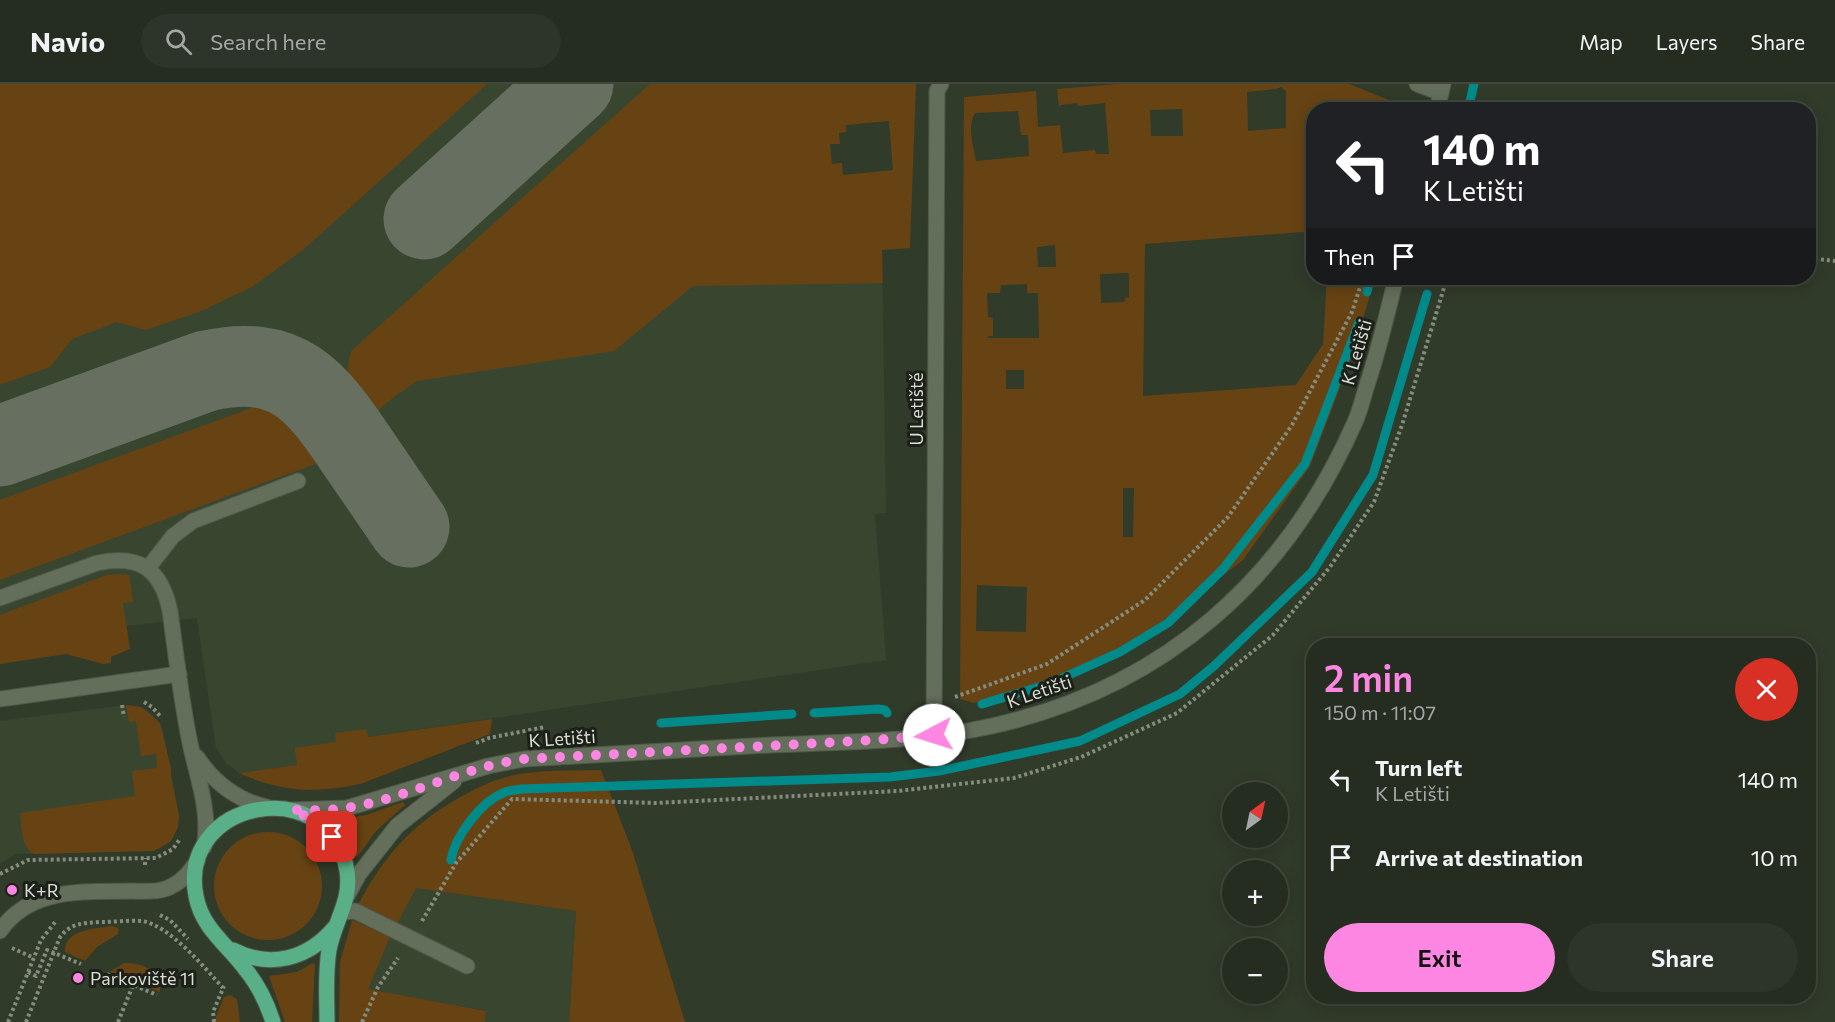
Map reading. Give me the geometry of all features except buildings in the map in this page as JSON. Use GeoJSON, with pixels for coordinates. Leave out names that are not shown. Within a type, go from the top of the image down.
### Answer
{"type":"FeatureCollection","features":[{"type":"Feature","properties":{"kind":"main road","name":"K Letišti"},"geometry":{"type":"LineString","coordinates":[[273,1022],[267,1002],[256,984],[224,944],[207,927],[198,906],[195,883],[201,853],[220,826],[248,811],[267,807],[292,810],[314,820],[332,837],[344,859],[348,883],[347,896],[334,928],[326,972],[327,1022]]}},
{"type":"Feature","properties":{"kind":"main road","name":"K Letišti"},"geometry":{"type":"LineString","coordinates":[[224,944],[245,956],[270,961],[282,960],[306,953],[317,946],[334,928]]}},
{"type":"Feature","properties":{"kind":"street","name":"U Letiště"},"geometry":{"type":"LineString","coordinates":[[934,735],[937,91],[941,84]]}},
{"type":"Feature","properties":{"kind":"street"},"geometry":{"type":"LineString","coordinates":[[1417,84],[1442,88]]}},
{"type":"Feature","properties":{"kind":"street","name":"K Letišti"},"geometry":{"type":"LineString","coordinates":[[292,810],[347,808],[488,765],[524,759],[876,740],[990,727],[1037,714],[1088,695],[1144,666],[1187,640],[1235,600],[1271,560],[1302,520],[1327,478],[1356,420],[1379,350],[1394,285]]}},
{"type":"Feature","properties":{"kind":"street"},"geometry":{"type":"LineString","coordinates":[[148,568],[173,536],[193,521],[298,481]]}},
{"type":"Feature","properties":{"kind":"street"},"geometry":{"type":"LineString","coordinates":[[0,598],[112,560],[124,559],[135,562],[148,568],[154,574],[166,593],[190,744],[207,816],[207,831],[201,853],[180,880],[162,890],[73,892],[46,897],[17,913],[0,931]]}},
{"type":"Feature","properties":{"kind":"street"},"geometry":{"type":"LineString","coordinates":[[0,699],[179,675]]}},
{"type":"Feature","properties":{"kind":"street"},"geometry":{"type":"LineString","coordinates":[[190,744],[202,766],[221,784],[245,801],[267,807]]}},
{"type":"Feature","properties":{"kind":"street","name":"K Letišti"},"geometry":{"type":"LineString","coordinates":[[347,896],[366,865],[397,826],[464,774]]}},
{"type":"Feature","properties":{"kind":"street"},"geometry":{"type":"LineString","coordinates":[[342,912],[355,911],[467,966]]}},
{"type":"Feature","properties":{"kind":"path"},"geometry":{"type":"LineString","coordinates":[[1816,259],[1835,261]]}},
{"type":"Feature","properties":{"kind":"path"},"geometry":{"type":"LineString","coordinates":[[935,703],[975,692],[1047,664],[1145,600],[1228,517],[1292,424],[1352,312],[1361,285]]}},
{"type":"Feature","properties":{"kind":"path"},"geometry":{"type":"LineString","coordinates":[[362,1022],[378,987],[412,938],[456,863],[512,799],[668,802],[897,791],[1014,778],[1081,757],[1178,713],[1273,634],[1330,567],[1374,502],[1402,425],[1445,285]]}},
{"type":"Feature","properties":{"kind":"path"},"geometry":{"type":"LineString","coordinates":[[121,700],[124,717]]}},
{"type":"Feature","properties":{"kind":"path"},"geometry":{"type":"LineString","coordinates":[[137,700],[152,707],[162,719]]}},
{"type":"Feature","properties":{"kind":"path"},"geometry":{"type":"LineString","coordinates":[[467,747],[489,738],[545,727]]}},
{"type":"Feature","properties":{"kind":"path"},"geometry":{"type":"LineString","coordinates":[[0,874],[28,860],[145,858],[164,855],[173,849],[181,836]]}},
{"type":"Feature","properties":{"kind":"path"},"geometry":{"type":"LineString","coordinates":[[145,858],[145,865]]}},
{"type":"Feature","properties":{"kind":"path"},"geometry":{"type":"LineString","coordinates":[[8,1022],[46,932],[61,918]]}},
{"type":"Feature","properties":{"kind":"path"},"geometry":{"type":"LineString","coordinates":[[26,1022],[60,937],[75,924],[143,921],[160,927],[168,932],[223,988]]}},
{"type":"Feature","properties":{"kind":"path"},"geometry":{"type":"LineString","coordinates":[[11,948],[34,958]]}},
{"type":"Feature","properties":{"kind":"path"},"geometry":{"type":"LineString","coordinates":[[28,972],[36,976],[47,950],[81,964]]}},
{"type":"Feature","properties":{"kind":"path"},"geometry":{"type":"LineString","coordinates":[[106,974],[157,995]]}},
{"type":"Feature","properties":{"kind":"path"},"geometry":{"type":"LineString","coordinates":[[209,1022],[227,979]]}},
{"type":"Feature","properties":{"kind":"path"},"geometry":{"type":"LineString","coordinates":[[118,1022],[133,984]]}},
{"type":"Feature","properties":{"kind":"path"},"geometry":{"type":"LineString","coordinates":[[213,1012],[214,1022]]}},
{"type":"Feature","properties":{"kind":"shaded area"},"geometry":{"type":"Polygon","coordinates":[[[0,84],[783,84],[882,250],[886,513],[875,514],[886,660],[367,737],[298,765],[239,773],[226,763],[216,748],[197,618],[126,626],[123,603],[0,627],[0,84]]]}},
{"type":"Feature","properties":{"kind":"shaded area"},"geometry":{"type":"Polygon","coordinates":[[[0,84],[487,84],[303,250],[252,287],[201,311],[146,330],[117,322],[72,339],[50,367],[0,385],[0,84]]]}},
{"type":"Feature","properties":{"kind":"shaded area"},"geometry":{"type":"Polygon","coordinates":[[[650,84],[916,84],[910,248],[882,250],[883,283],[693,286],[614,351],[417,381],[368,419],[358,405],[350,387],[348,370],[351,351],[650,84]],[[889,121],[846,125],[846,132],[839,133],[840,144],[830,144],[832,164],[842,163],[843,175],[893,170],[889,121]]]}},
{"type":"Feature","properties":{"kind":"shaded area"},"geometry":{"type":"Polygon","coordinates":[[[1117,84],[1349,84],[1394,102],[1306,102],[1306,232],[1145,244],[1143,396],[1296,385],[1323,344],[1327,285],[1373,285],[1352,356],[1310,466],[1243,560],[1139,639],[1052,682],[974,703],[960,699],[964,97],[1036,91],[1038,127],[1060,125],[1063,153],[1095,150],[1096,154],[1109,154],[1105,103],[1078,106],[1077,103],[1059,107],[1057,89],[1117,84]],[[1281,87],[1247,92],[1248,131],[1286,128],[1286,91],[1281,87]],[[1182,109],[1150,110],[1151,136],[1183,136],[1182,109]],[[1018,111],[975,113],[971,124],[971,136],[976,161],[1029,156],[1028,135],[1021,135],[1018,111]],[[1055,245],[1037,247],[1038,267],[1056,267],[1055,245]],[[1129,273],[1100,274],[1101,303],[1125,302],[1125,298],[1129,297],[1129,273]],[[1027,284],[1001,285],[1000,293],[987,293],[988,317],[993,318],[993,336],[988,336],[988,338],[1039,338],[1038,293],[1027,293],[1027,284]],[[1006,370],[1006,389],[1024,389],[1024,370],[1006,370]],[[1123,488],[1123,537],[1133,537],[1134,488],[1123,488]],[[977,585],[976,631],[1026,632],[1027,587],[977,585]]]}},
{"type":"Feature","properties":{"kind":"shaded area"},"geometry":{"type":"Polygon","coordinates":[[[262,404],[289,412],[303,421],[325,446],[329,459],[0,580],[0,500],[262,404]]]}},
{"type":"Feature","properties":{"kind":"shaded area"},"geometry":{"type":"Polygon","coordinates":[[[107,575],[129,575],[133,602],[123,603],[130,649],[111,657],[111,663],[103,664],[66,654],[0,664],[0,615],[107,575]]]}},
{"type":"Feature","properties":{"kind":"shaded area"},"geometry":{"type":"Polygon","coordinates":[[[126,705],[141,707],[148,711],[160,723],[163,731],[179,816],[178,827],[171,841],[159,849],[145,851],[16,854],[0,864],[0,721],[126,705]]]}},
{"type":"Feature","properties":{"kind":"shaded area"},"geometry":{"type":"Polygon","coordinates":[[[126,705],[141,707],[160,723],[179,816],[178,827],[171,841],[154,851],[34,854],[29,851],[24,841],[20,813],[135,796],[132,771],[157,768],[156,754],[141,756],[136,721],[129,722],[126,705]]]}},
{"type":"Feature","properties":{"kind":"shaded area"},"geometry":{"type":"Polygon","coordinates":[[[492,719],[490,734],[363,783],[346,787],[300,789],[270,784],[239,773],[297,765],[295,748],[336,742],[335,733],[366,729],[368,737],[492,719]]]}},
{"type":"Feature","properties":{"kind":"shaded area"},"geometry":{"type":"Polygon","coordinates":[[[601,770],[632,850],[685,1022],[569,1022],[576,911],[416,888],[397,924],[358,905],[378,871],[402,841],[430,816],[464,795],[479,787],[517,774],[601,770]]]}},
{"type":"Feature","properties":{"kind":"shaded area"},"geometry":{"type":"Polygon","coordinates":[[[403,802],[405,805],[376,831],[358,856],[355,856],[345,834],[335,823],[337,820],[366,815],[403,802]]]}},
{"type":"Feature","properties":{"kind":"shaded area"},"geometry":{"type":"Polygon","coordinates":[[[268,832],[289,836],[306,848],[318,865],[322,886],[318,907],[306,924],[289,936],[268,940],[247,936],[230,924],[218,907],[214,886],[218,865],[230,848],[247,836],[268,832]]]}},
{"type":"Feature","properties":{"kind":"shaded area"},"geometry":{"type":"Polygon","coordinates":[[[415,888],[576,911],[569,1022],[485,1022],[486,1011],[367,989],[415,888]]]}},
{"type":"Feature","properties":{"kind":"shaded area"},"geometry":{"type":"Polygon","coordinates":[[[352,920],[390,937],[368,989],[486,1011],[485,1022],[339,1022],[340,962],[352,920]]]}},
{"type":"Feature","properties":{"kind":"shaded area"},"geometry":{"type":"Polygon","coordinates":[[[113,926],[119,929],[118,934],[97,947],[85,961],[65,952],[66,944],[75,934],[113,926]]]}},
{"type":"Feature","properties":{"kind":"shaded area"},"geometry":{"type":"Polygon","coordinates":[[[124,963],[144,966],[154,973],[160,992],[110,972],[124,963]]]}},
{"type":"Feature","properties":{"kind":"shaded area"},"geometry":{"type":"Polygon","coordinates":[[[313,963],[315,965],[312,1022],[285,1022],[269,976],[297,972],[313,963]]]}},
{"type":"Feature","properties":{"kind":"shaded area"},"geometry":{"type":"Polygon","coordinates":[[[230,995],[237,999],[240,1022],[214,1022],[224,997],[230,995]]]}},
{"type":"Feature","properties":{"kind":"waterway"},"geometry":{"type":"LineString","coordinates":[[1470,102],[1474,84]]}},
{"type":"Feature","properties":{"kind":"waterway"},"geometry":{"type":"LineString","coordinates":[[1367,292],[1368,285]]}},
{"type":"Feature","properties":{"kind":"waterway"},"geometry":{"type":"LineString","coordinates":[[451,860],[453,851],[470,821],[486,804],[505,792],[522,789],[890,777],[939,771],[1080,741],[1180,694],[1214,666],[1312,572],[1373,475],[1427,294]]}},
{"type":"Feature","properties":{"kind":"waterway"},"geometry":{"type":"LineString","coordinates":[[982,704],[1049,684],[1120,652],[1168,623],[1223,569],[1305,464],[1359,322]]}},
{"type":"Feature","properties":{"kind":"waterway"},"geometry":{"type":"LineString","coordinates":[[814,713],[878,709],[885,710],[887,713]]}},
{"type":"Feature","properties":{"kind":"waterway"},"geometry":{"type":"LineString","coordinates":[[661,723],[792,714]]}},
{"type":"Feature","properties":{"kind":"taxiway"},"geometry":{"type":"LineString","coordinates":[[424,219],[573,84]]}},
{"type":"Feature","properties":{"kind":"taxiway"},"geometry":{"type":"LineString","coordinates":[[0,446],[206,371],[234,367],[258,367],[279,372],[296,381],[312,394],[342,429],[409,527]]}},
{"type":"Feature","properties":{"kind":"place","name":"K+R"},"geometry":{"type":"Point","coordinates":[12,890]}},
{"type":"Feature","properties":{"kind":"place","name":"Parkoviště 11"},"geometry":{"type":"Point","coordinates":[78,978]}},
{"type":"Feature","properties":{"kind":"route"},"geometry":{"type":"LineString","coordinates":[[332,837],[314,820],[292,810],[347,808],[488,765],[524,759],[934,735]]}}]}
